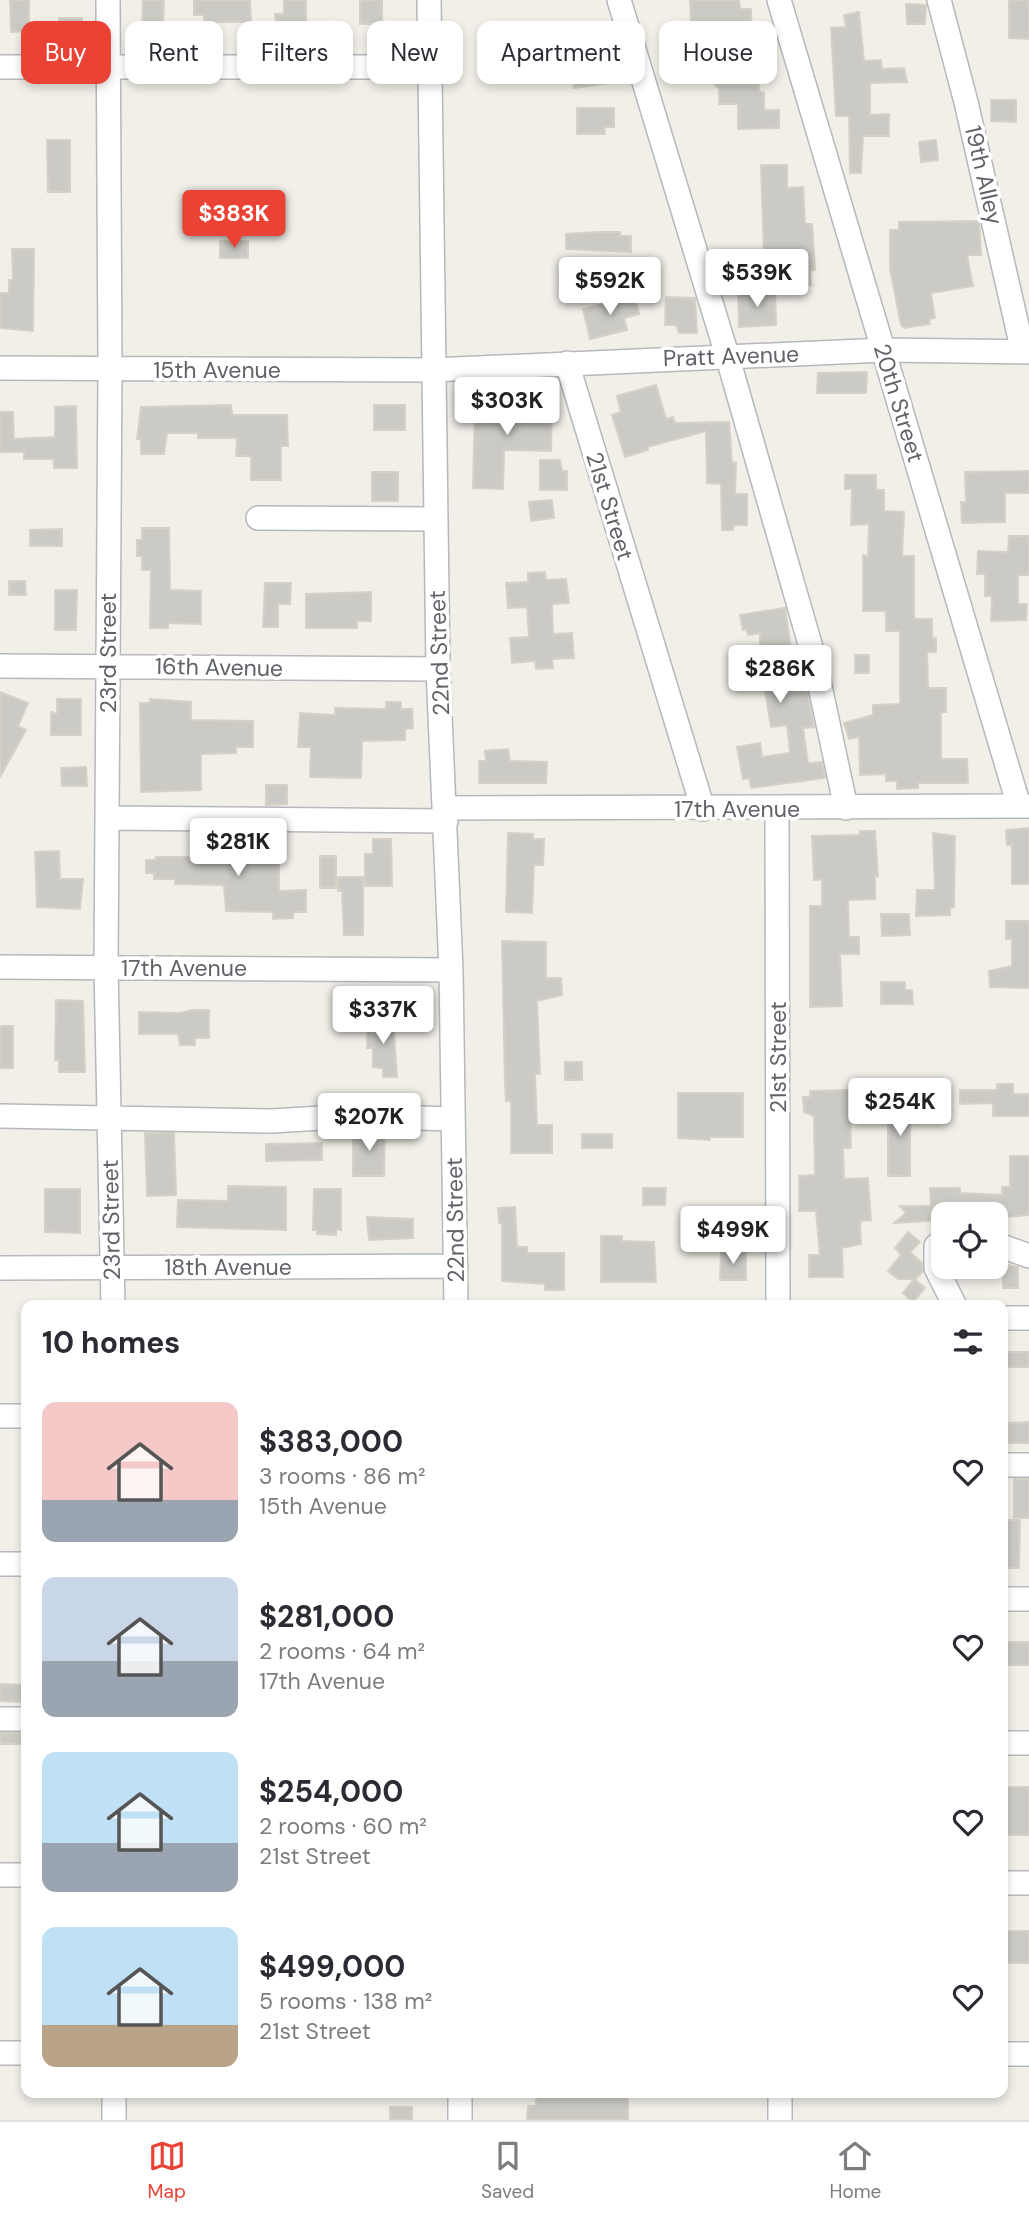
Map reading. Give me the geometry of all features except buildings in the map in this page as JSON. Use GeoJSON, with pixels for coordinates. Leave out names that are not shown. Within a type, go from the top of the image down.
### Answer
{"type":"FeatureCollection","features":[{"type":"Feature","properties":{"kind":"street","name":"23rd Street"},"geometry":{"type":"LineString","coordinates":[[108,0],[108,21]]}},
{"type":"Feature","properties":{"kind":"street","name":"22nd Street"},"geometry":{"type":"LineString","coordinates":[[429,0],[429,21]]}},
{"type":"Feature","properties":{"kind":"street"},"geometry":{"type":"LineString","coordinates":[[619,0],[727,355],[814,658],[846,808]]}},
{"type":"Feature","properties":{"kind":"street","name":"20th Street"},"geometry":{"type":"LineString","coordinates":[[779,0],[1024,806]]}},
{"type":"Feature","properties":{"kind":"street","name":"19th Alley"},"geometry":{"type":"LineString","coordinates":[[939,0],[1026,352]]}},
{"type":"Feature","properties":{"kind":"street"},"geometry":{"type":"LineString","coordinates":[[0,67],[21,67]]}},
{"type":"Feature","properties":{"kind":"street"},"geometry":{"type":"LineString","coordinates":[[111,67],[367,67]]}},
{"type":"Feature","properties":{"kind":"street","name":"23rd Street"},"geometry":{"type":"LineString","coordinates":[[108,84],[110,369],[106,967],[113,1300]]}},
{"type":"Feature","properties":{"kind":"street","name":"22nd Street"},"geometry":{"type":"LineString","coordinates":[[429,84],[438,669],[451,970],[456,1300]]}},
{"type":"Feature","properties":{"kind":"street","name":"Pratt Avenue"},"geometry":{"type":"LineString","coordinates":[[433,370],[884,350],[1026,352]]}},
{"type":"Feature","properties":{"kind":"street","name":"21st Street"},"geometry":{"type":"LineString","coordinates":[[567,363],[703,809]]}},
{"type":"Feature","properties":{"kind":"street","name":"15th Avenue"},"geometry":{"type":"LineString","coordinates":[[0,369],[433,370]]}},
{"type":"Feature","properties":{"kind":"street"},"geometry":{"type":"LineString","coordinates":[[258,519],[436,519]]}},
{"type":"Feature","properties":{"kind":"street","name":"16th Avenue"},"geometry":{"type":"LineString","coordinates":[[0,666],[438,669]]}},
{"type":"Feature","properties":{"kind":"street","name":"17th Avenue"},"geometry":{"type":"LineString","coordinates":[[107,818],[1024,806]]}},
{"type":"Feature","properties":{"kind":"street","name":"21st Street"},"geometry":{"type":"LineString","coordinates":[[777,809],[778,1300]]}},
{"type":"Feature","properties":{"kind":"street","name":"17th Avenue"},"geometry":{"type":"LineString","coordinates":[[0,967],[451,970]]}},
{"type":"Feature","properties":{"kind":"street"},"geometry":{"type":"LineString","coordinates":[[0,1116],[272,1121],[354,1116],[453,1119]]}},
{"type":"Feature","properties":{"kind":"street"},"geometry":{"type":"LineString","coordinates":[[1008,1248],[1029,1256]]}},
{"type":"Feature","properties":{"kind":"street","name":"18th Avenue"},"geometry":{"type":"LineString","coordinates":[[0,1268],[456,1266]]}},
{"type":"Feature","properties":{"kind":"street"},"geometry":{"type":"LineString","coordinates":[[942,1279],[952,1300]]}},
{"type":"Feature","properties":{"kind":"street"},"geometry":{"type":"LineString","coordinates":[[1008,1318],[1029,1318]]}},
{"type":"Feature","properties":{"kind":"street"},"geometry":{"type":"LineString","coordinates":[[0,1416],[21,1416]]}},
{"type":"Feature","properties":{"kind":"street"},"geometry":{"type":"LineString","coordinates":[[1008,1465],[1029,1465]]}},
{"type":"Feature","properties":{"kind":"street"},"geometry":{"type":"LineString","coordinates":[[0,1564],[21,1564]]}},
{"type":"Feature","properties":{"kind":"street"},"geometry":{"type":"LineString","coordinates":[[1008,1599],[1029,1598]]}},
{"type":"Feature","properties":{"kind":"street"},"geometry":{"type":"LineString","coordinates":[[0,1719],[21,1719]]}},
{"type":"Feature","properties":{"kind":"street"},"geometry":{"type":"LineString","coordinates":[[1008,1743],[1029,1743]]}},
{"type":"Feature","properties":{"kind":"street"},"geometry":{"type":"LineString","coordinates":[[0,1875],[21,1875]]}},
{"type":"Feature","properties":{"kind":"street"},"geometry":{"type":"LineString","coordinates":[[1008,1883],[1029,1882]]}},
{"type":"Feature","properties":{"kind":"street"},"geometry":{"type":"LineString","coordinates":[[0,2053],[21,2053]]}},
{"type":"Feature","properties":{"kind":"street"},"geometry":{"type":"LineString","coordinates":[[1008,2054],[1029,2054]]}},
{"type":"Feature","properties":{"kind":"street"},"geometry":{"type":"LineString","coordinates":[[114,2098],[114,2120]]}},
{"type":"Feature","properties":{"kind":"street"},"geometry":{"type":"LineString","coordinates":[[460,2098],[460,2120]]}},
{"type":"Feature","properties":{"kind":"street"},"geometry":{"type":"LineString","coordinates":[[780,2098],[780,2120]]}}]}
